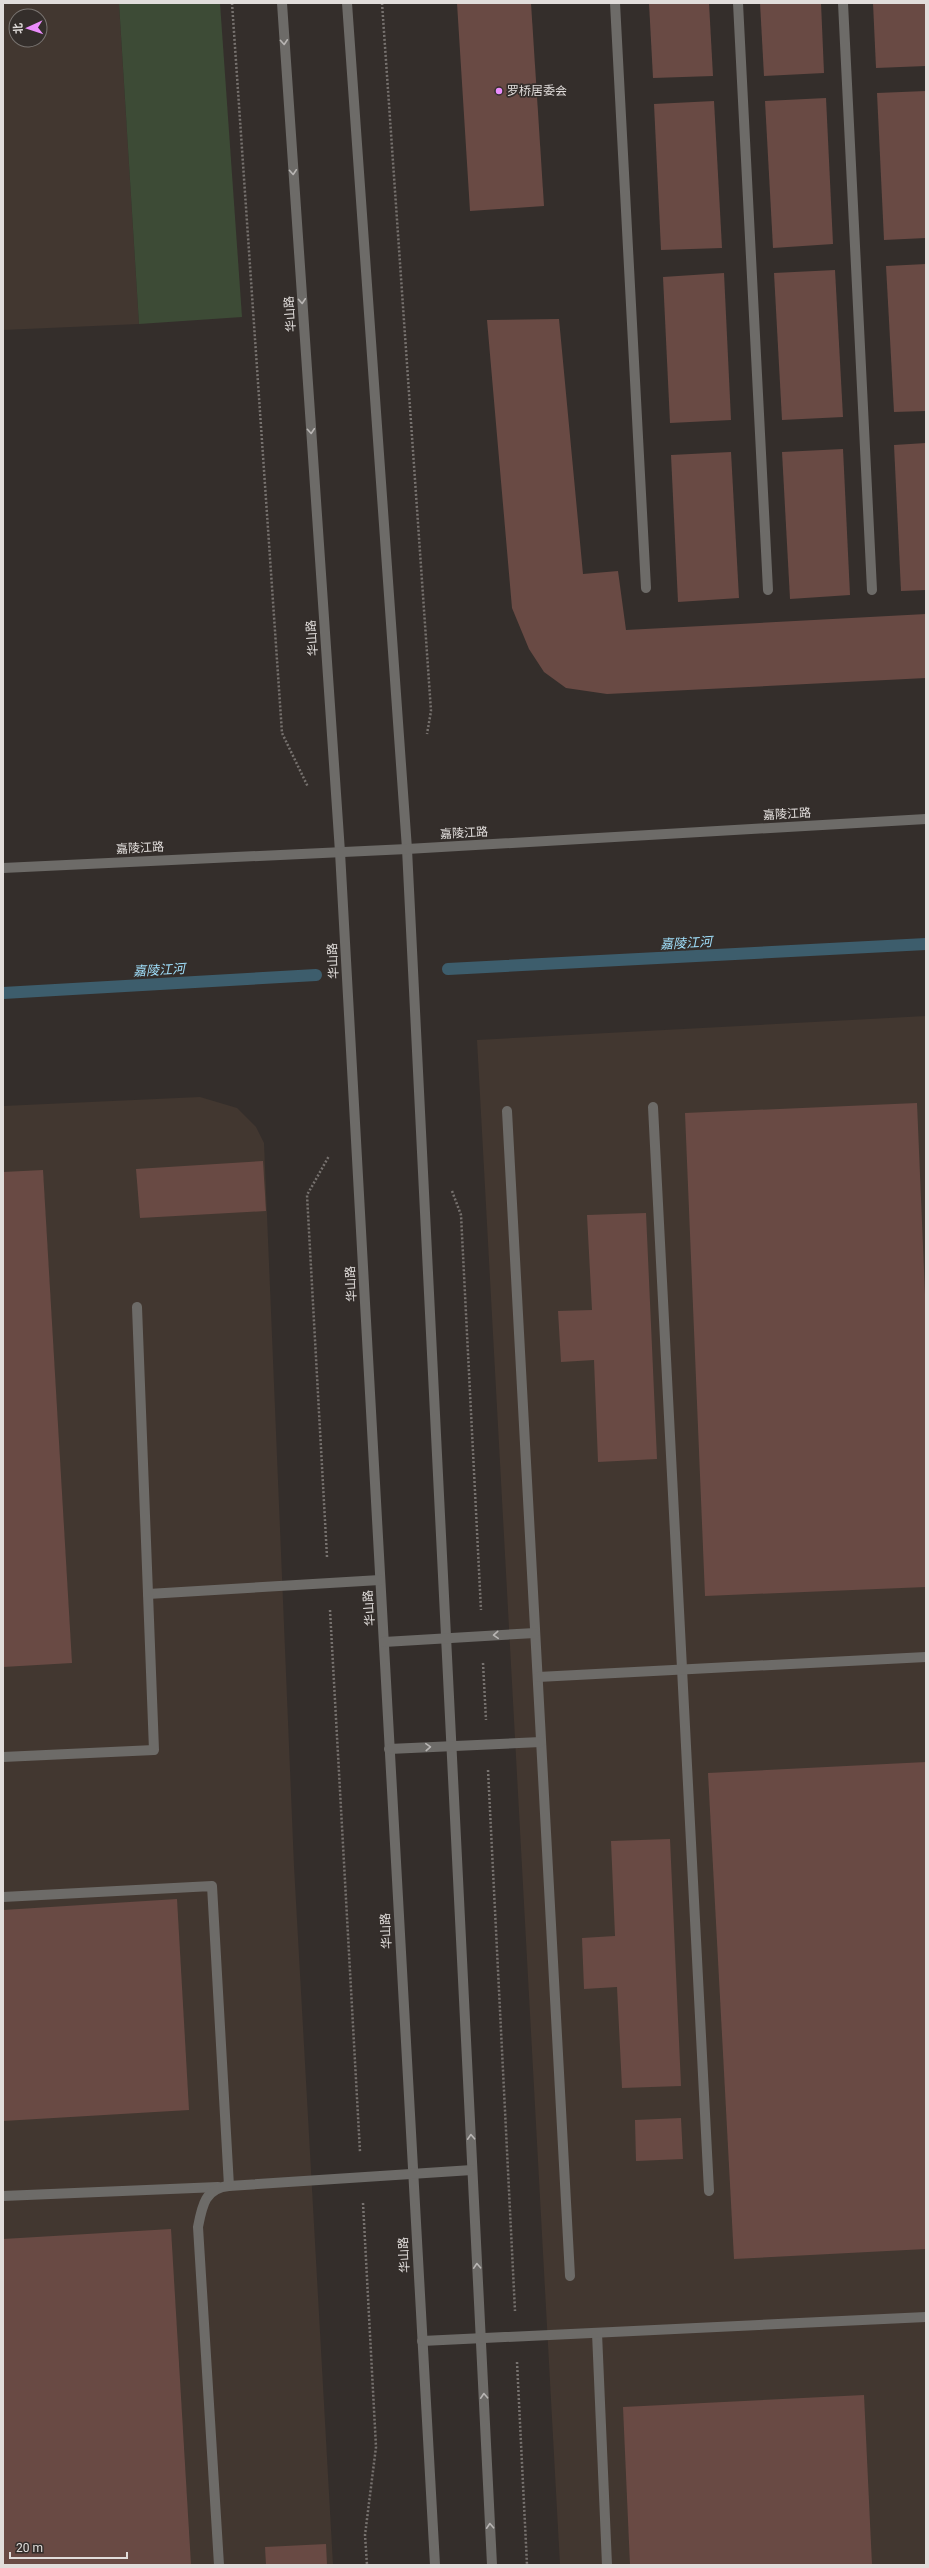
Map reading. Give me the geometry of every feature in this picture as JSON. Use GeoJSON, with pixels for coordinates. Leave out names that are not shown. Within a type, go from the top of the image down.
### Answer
{"type":"FeatureCollection","features":[{"type":"Feature","properties":{"kind":"street","name":"华山路"},"geometry":{"type":"LineString","coordinates":[[282,3],[340,852],[435,2565]]}},
{"type":"Feature","properties":{"kind":"street"},"geometry":{"type":"LineString","coordinates":[[347,3],[407,849],[492,2565]]}},
{"type":"Feature","properties":{"kind":"street"},"geometry":{"type":"LineString","coordinates":[[615,3],[646,588]]}},
{"type":"Feature","properties":{"kind":"street"},"geometry":{"type":"LineString","coordinates":[[738,3],[768,590]]}},
{"type":"Feature","properties":{"kind":"street"},"geometry":{"type":"LineString","coordinates":[[843,3],[872,590]]}},
{"type":"Feature","properties":{"kind":"street","name":"嘉陵江路"},"geometry":{"type":"LineString","coordinates":[[3,868],[407,849],[926,819]]}},
{"type":"Feature","properties":{"kind":"street"},"geometry":{"type":"LineString","coordinates":[[654,1107],[709,2191]]}},
{"type":"Feature","properties":{"kind":"street"},"geometry":{"type":"LineString","coordinates":[[507,1111],[570,2276]]}},
{"type":"Feature","properties":{"kind":"street"},"geometry":{"type":"LineString","coordinates":[[3,1757],[154,1750],[137,1307]]}},
{"type":"Feature","properties":{"kind":"street"},"geometry":{"type":"LineString","coordinates":[[148,1594],[380,1580]]}},
{"type":"Feature","properties":{"kind":"street"},"geometry":{"type":"LineString","coordinates":[[384,1642],[535,1633]]}},
{"type":"Feature","properties":{"kind":"street"},"geometry":{"type":"LineString","coordinates":[[538,1678],[926,1657]]}},
{"type":"Feature","properties":{"kind":"street"},"geometry":{"type":"LineString","coordinates":[[389,1749],[541,1742]]}},
{"type":"Feature","properties":{"kind":"street"},"geometry":{"type":"LineString","coordinates":[[3,1897],[212,1886],[229,2186]]}},
{"type":"Feature","properties":{"kind":"street"},"geometry":{"type":"LineString","coordinates":[[3,2196],[218,2187],[472,2170]]}},
{"type":"Feature","properties":{"kind":"street"},"geometry":{"type":"LineString","coordinates":[[218,2187],[209,2194],[202,2206],[198,2227],[219,2565]]}},
{"type":"Feature","properties":{"kind":"street"},"geometry":{"type":"LineString","coordinates":[[422,2341],[926,2317]]}},
{"type":"Feature","properties":{"kind":"street"},"geometry":{"type":"LineString","coordinates":[[597,2333],[607,2565]]}},
{"type":"Feature","properties":{"kind":"path"},"geometry":{"type":"LineString","coordinates":[[232,3],[282,732],[309,789]]}},
{"type":"Feature","properties":{"kind":"path"},"geometry":{"type":"LineString","coordinates":[[382,3],[431,711],[426,742]]}},
{"type":"Feature","properties":{"kind":"path"},"geometry":{"type":"LineString","coordinates":[[331,1154],[307,1195],[376,2447],[365,2535],[367,2565]]}},
{"type":"Feature","properties":{"kind":"path"},"geometry":{"type":"LineString","coordinates":[[450,1187],[461,1215],[527,2565]]}},
{"type":"Feature","properties":{"kind":"shaded area"},"geometry":{"type":"Polygon","coordinates":[[[3,3],[119,3],[139,324],[3,330],[3,3]]]}},
{"type":"Feature","properties":{"kind":"shaded area"},"geometry":{"type":"Polygon","coordinates":[[[926,1016],[926,2565],[560,2565],[477,1040],[926,1016]]]}},
{"type":"Feature","properties":{"kind":"shaded area"},"geometry":{"type":"Polygon","coordinates":[[[200,1097],[237,1108],[256,1127],[264,1143],[294,1866],[333,2565],[3,2565],[3,1106],[200,1097]]]}},
{"type":"Feature","properties":{"kind":"green space"},"geometry":{"type":"Polygon","coordinates":[[[119,3],[220,3],[242,317],[139,324],[119,3]]]}},
{"type":"Feature","properties":{"kind":"building"},"geometry":{"type":"Polygon","coordinates":[[[457,3],[531,3],[544,206],[470,211],[457,3]]]}},
{"type":"Feature","properties":{"kind":"building"},"geometry":{"type":"Polygon","coordinates":[[[649,3],[709,3],[713,76],[653,78],[649,3]]]}},
{"type":"Feature","properties":{"kind":"building"},"geometry":{"type":"Polygon","coordinates":[[[760,3],[821,3],[824,73],[764,76],[760,3]]]}},
{"type":"Feature","properties":{"kind":"building"},"geometry":{"type":"Polygon","coordinates":[[[873,3],[926,3],[926,66],[876,68],[873,3]]]}},
{"type":"Feature","properties":{"kind":"building"},"geometry":{"type":"Polygon","coordinates":[[[926,91],[926,238],[884,240],[877,93],[926,91]]]}},
{"type":"Feature","properties":{"kind":"building"},"geometry":{"type":"Polygon","coordinates":[[[826,98],[833,244],[773,248],[765,101],[826,98]]]}},
{"type":"Feature","properties":{"kind":"building"},"geometry":{"type":"Polygon","coordinates":[[[714,101],[722,248],[661,250],[654,104],[714,101]]]}},
{"type":"Feature","properties":{"kind":"building"},"geometry":{"type":"Polygon","coordinates":[[[926,264],[926,411],[894,412],[886,266],[926,264]]]}},
{"type":"Feature","properties":{"kind":"building"},"geometry":{"type":"Polygon","coordinates":[[[835,270],[843,417],[782,420],[774,273],[835,270]]]}},
{"type":"Feature","properties":{"kind":"building"},"geometry":{"type":"Polygon","coordinates":[[[724,273],[731,420],[670,423],[663,277],[724,273]]]}},
{"type":"Feature","properties":{"kind":"building"},"geometry":{"type":"Polygon","coordinates":[[[559,319],[583,574],[618,571],[626,630],[926,614],[926,678],[607,694],[566,688],[544,672],[529,649],[512,608],[487,320],[559,319]]]}},
{"type":"Feature","properties":{"kind":"building"},"geometry":{"type":"Polygon","coordinates":[[[926,443],[926,590],[901,591],[894,445],[926,443]]]}},
{"type":"Feature","properties":{"kind":"building"},"geometry":{"type":"Polygon","coordinates":[[[843,449],[850,595],[790,599],[782,452],[843,449]]]}},
{"type":"Feature","properties":{"kind":"building"},"geometry":{"type":"Polygon","coordinates":[[[731,452],[739,598],[678,602],[671,455],[731,452]]]}},
{"type":"Feature","properties":{"kind":"building"},"geometry":{"type":"Polygon","coordinates":[[[917,1103],[926,1318],[926,1587],[705,1596],[685,1113],[917,1103]]]}},
{"type":"Feature","properties":{"kind":"building"},"geometry":{"type":"Polygon","coordinates":[[[263,1161],[266,1211],[140,1218],[136,1169],[263,1161]]]}},
{"type":"Feature","properties":{"kind":"building"},"geometry":{"type":"Polygon","coordinates":[[[43,1170],[72,1663],[3,1667],[3,1172],[43,1170]]]}},
{"type":"Feature","properties":{"kind":"building"},"geometry":{"type":"Polygon","coordinates":[[[646,1213],[657,1459],[598,1462],[594,1360],[561,1362],[558,1311],[592,1310],[587,1215],[646,1213]]]}},
{"type":"Feature","properties":{"kind":"building"},"geometry":{"type":"Polygon","coordinates":[[[926,1762],[926,2249],[734,2259],[708,1773],[926,1762]]]}},
{"type":"Feature","properties":{"kind":"building"},"geometry":{"type":"Polygon","coordinates":[[[670,1839],[681,2086],[622,2088],[617,1987],[584,1989],[582,1938],[615,1936],[611,1841],[670,1839]]]}},
{"type":"Feature","properties":{"kind":"building"},"geometry":{"type":"Polygon","coordinates":[[[177,1899],[189,2110],[3,2121],[3,1910],[177,1899]]]}},
{"type":"Feature","properties":{"kind":"building"},"geometry":{"type":"Polygon","coordinates":[[[681,2118],[683,2159],[636,2161],[635,2120],[681,2118]]]}},
{"type":"Feature","properties":{"kind":"building"},"geometry":{"type":"Polygon","coordinates":[[[171,2229],[191,2565],[3,2565],[3,2239],[171,2229]]]}},
{"type":"Feature","properties":{"kind":"building"},"geometry":{"type":"Polygon","coordinates":[[[864,2395],[872,2565],[630,2565],[623,2407],[864,2395]]]}},
{"type":"Feature","properties":{"kind":"building"},"geometry":{"type":"Polygon","coordinates":[[[326,2544],[327,2565],[266,2565],[265,2547],[326,2544]]]}},
{"type":"Feature","properties":{"kind":"waterway","name":"嘉陵江河"},"geometry":{"type":"LineString","coordinates":[[448,969],[926,944]]}},
{"type":"Feature","properties":{"kind":"waterway","name":"嘉陵江河"},"geometry":{"type":"LineString","coordinates":[[3,993],[316,975]]}},
{"type":"Feature","properties":{"kind":"place","name":"罗桥居委会"},"geometry":{"type":"Point","coordinates":[499,91]}}]}
